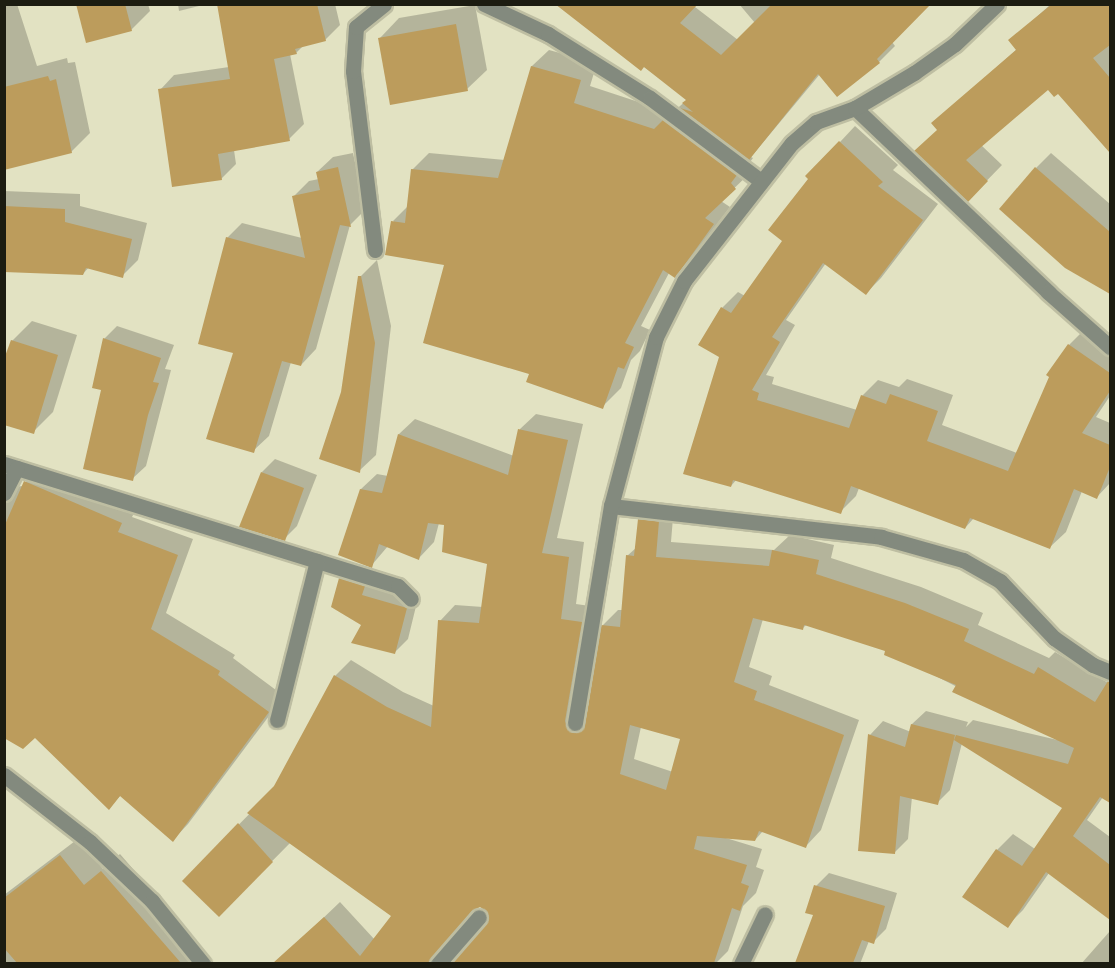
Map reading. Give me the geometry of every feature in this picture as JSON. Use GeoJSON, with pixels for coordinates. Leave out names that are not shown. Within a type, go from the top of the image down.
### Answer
{"type":"FeatureCollection","features":[{"type":"Feature","properties":{"kind":"street"},"geometry":{"type":"LineString","coordinates":[[375,250],[353,71],[356,27],[384,4]]}},
{"type":"Feature","properties":{"kind":"street"},"geometry":{"type":"LineString","coordinates":[[484,4],[548,34],[641,92],[761,181]]}},
{"type":"Feature","properties":{"kind":"street"},"geometry":{"type":"LineString","coordinates":[[575,723],[611,506],[656,337],[684,280],[792,143],[816,122],[855,108],[955,44],[997,4]]}},
{"type":"Feature","properties":{"kind":"street"},"geometry":{"type":"LineString","coordinates":[[855,108],[1048,292],[1110,347]]}},
{"type":"Feature","properties":{"kind":"street"},"geometry":{"type":"LineString","coordinates":[[4,493],[11,466],[398,586],[411,599]]}},
{"type":"Feature","properties":{"kind":"street"},"geometry":{"type":"LineString","coordinates":[[611,506],[881,537],[963,560],[1000,581],[1054,638],[1093,665],[1110,672]]}},
{"type":"Feature","properties":{"kind":"street"},"geometry":{"type":"LineString","coordinates":[[277,720],[317,561]]}},
{"type":"Feature","properties":{"kind":"street"},"geometry":{"type":"LineString","coordinates":[[4,775],[90,842],[152,901],[203,963]]}},
{"type":"Feature","properties":{"kind":"street"},"geometry":{"type":"LineString","coordinates":[[741,963],[765,914]]}},
{"type":"Feature","properties":{"kind":"street"},"geometry":{"type":"LineString","coordinates":[[438,963],[478,917]]}},
{"type":"Feature","properties":{"kind":"building"},"geometry":{"type":"Polygon","coordinates":[[[76,4],[125,4],[132,31],[86,43],[76,4]]]}},
{"type":"Feature","properties":{"kind":"building"},"geometry":{"type":"Polygon","coordinates":[[[217,4],[317,4],[326,41],[295,49],[297,54],[274,59],[290,141],[218,154],[222,180],[172,187],[158,89],[230,79],[217,4]]]}},
{"type":"Feature","properties":{"kind":"building"},"geometry":{"type":"Polygon","coordinates":[[[555,4],[698,4],[680,23],[721,55],[772,4],[931,4],[877,59],[880,63],[837,97],[818,74],[749,160],[680,108],[693,112],[682,103],[686,100],[644,67],[641,71],[555,4]]]}},
{"type":"Feature","properties":{"kind":"building"},"geometry":{"type":"Polygon","coordinates":[[[1052,4],[1110,4],[1110,45],[1093,58],[1110,78],[1110,153],[1058,94],[1054,97],[1048,90],[966,160],[988,181],[968,202],[914,151],[937,130],[931,123],[1016,50],[1008,40],[1052,4]]]}},
{"type":"Feature","properties":{"kind":"building"},"geometry":{"type":"Polygon","coordinates":[[[456,24],[468,91],[390,105],[378,38],[456,24]]]}},
{"type":"Feature","properties":{"kind":"building"},"geometry":{"type":"Polygon","coordinates":[[[531,66],[581,80],[574,103],[654,129],[663,120],[737,175],[731,183],[736,189],[705,218],[714,224],[675,278],[663,270],[625,343],[634,347],[624,369],[618,367],[603,409],[526,382],[529,374],[423,343],[444,265],[385,255],[391,221],[405,223],[411,169],[498,178],[531,66]]]}},
{"type":"Feature","properties":{"kind":"building"},"geometry":{"type":"Polygon","coordinates":[[[48,76],[50,81],[56,79],[72,153],[4,170],[4,87],[48,76]]]}},
{"type":"Feature","properties":{"kind":"building"},"geometry":{"type":"Polygon","coordinates":[[[839,141],[883,182],[878,186],[923,220],[866,295],[823,263],[772,337],[780,342],[752,390],[759,393],[757,400],[849,428],[861,395],[886,404],[890,394],[938,411],[927,441],[1008,471],[1049,377],[1046,375],[1068,344],[1110,373],[1110,391],[1082,433],[1110,445],[1110,467],[1097,499],[1074,489],[1050,549],[970,518],[965,529],[851,486],[841,514],[733,480],[731,487],[683,474],[719,357],[698,345],[721,307],[731,313],[782,241],[768,230],[808,179],[805,176],[839,141]]]}},
{"type":"Feature","properties":{"kind":"building"},"geometry":{"type":"Polygon","coordinates":[[[338,167],[351,227],[340,225],[301,366],[282,361],[254,453],[206,439],[233,353],[198,344],[226,237],[305,258],[292,196],[320,190],[316,172],[338,167]]]}},
{"type":"Feature","properties":{"kind":"building"},"geometry":{"type":"Polygon","coordinates":[[[1035,167],[1110,232],[1110,294],[1065,268],[999,209],[1035,167]]]}},
{"type":"Feature","properties":{"kind":"building"},"geometry":{"type":"Polygon","coordinates":[[[4,206],[65,209],[65,222],[132,239],[123,278],[86,268],[83,275],[4,272],[4,206]]]}},
{"type":"Feature","properties":{"kind":"building"},"geometry":{"type":"Polygon","coordinates":[[[358,276],[361,276],[375,343],[360,473],[319,459],[341,392],[358,276]]]}},
{"type":"Feature","properties":{"kind":"building"},"geometry":{"type":"Polygon","coordinates":[[[103,338],[161,358],[153,382],[159,383],[148,415],[133,481],[83,469],[101,390],[92,388],[103,338]]]}},
{"type":"Feature","properties":{"kind":"building"},"geometry":{"type":"Polygon","coordinates":[[[11,340],[58,355],[34,434],[4,425],[4,359],[11,340]]]}},
{"type":"Feature","properties":{"kind":"building"},"geometry":{"type":"Polygon","coordinates":[[[518,429],[568,440],[542,553],[569,557],[561,619],[582,622],[565,721],[568,730],[578,732],[585,725],[601,625],[620,627],[626,555],[634,556],[638,519],[659,521],[656,557],[769,566],[772,550],[819,560],[816,574],[905,603],[969,629],[964,641],[1034,674],[1038,667],[1095,702],[1108,681],[1110,682],[1110,803],[1100,797],[1073,836],[1110,865],[1110,920],[1046,872],[1008,928],[962,897],[996,849],[1022,866],[1062,808],[954,740],[956,735],[1068,764],[1074,748],[952,692],[956,685],[884,655],[885,651],[804,625],[803,630],[753,618],[734,682],[757,691],[754,700],[844,735],[806,848],[759,831],[755,841],[697,836],[694,849],[747,865],[741,883],[749,886],[740,911],[732,908],[714,963],[451,963],[487,923],[488,913],[480,907],[472,911],[428,963],[273,963],[324,917],[360,956],[391,916],[247,813],[274,786],[334,675],[387,707],[431,727],[438,620],[479,623],[487,564],[442,552],[444,525],[428,523],[419,560],[379,544],[372,568],[338,555],[360,489],[382,493],[398,434],[508,475],[518,429]],[[630,725],[620,774],[666,790],[680,739],[630,725]]]}},
{"type":"Feature","properties":{"kind":"building"},"geometry":{"type":"Polygon","coordinates":[[[261,472],[304,488],[285,541],[239,527],[261,472]]]}},
{"type":"Feature","properties":{"kind":"building"},"geometry":{"type":"Polygon","coordinates":[[[24,481],[122,523],[118,532],[178,555],[151,629],[220,671],[218,675],[269,712],[173,842],[120,796],[109,810],[35,738],[23,749],[4,738],[4,527],[24,481]]]}},
{"type":"Feature","properties":{"kind":"building"},"geometry":{"type":"Polygon","coordinates":[[[339,578],[365,586],[362,595],[407,608],[395,654],[351,643],[361,625],[331,607],[339,578]]]}},
{"type":"Feature","properties":{"kind":"building"},"geometry":{"type":"Polygon","coordinates":[[[911,724],[955,735],[938,805],[900,796],[895,854],[858,851],[868,734],[905,747],[911,724]]]}},
{"type":"Feature","properties":{"kind":"building"},"geometry":{"type":"Polygon","coordinates":[[[238,823],[273,862],[219,917],[182,881],[238,823]]]}},
{"type":"Feature","properties":{"kind":"building"},"geometry":{"type":"Polygon","coordinates":[[[60,855],[84,885],[101,871],[181,963],[17,963],[4,948],[4,898],[60,855]]]}},
{"type":"Feature","properties":{"kind":"building"},"geometry":{"type":"Polygon","coordinates":[[[814,885],[885,906],[874,944],[862,940],[853,963],[795,963],[813,915],[805,913],[814,885]]]}}]}
